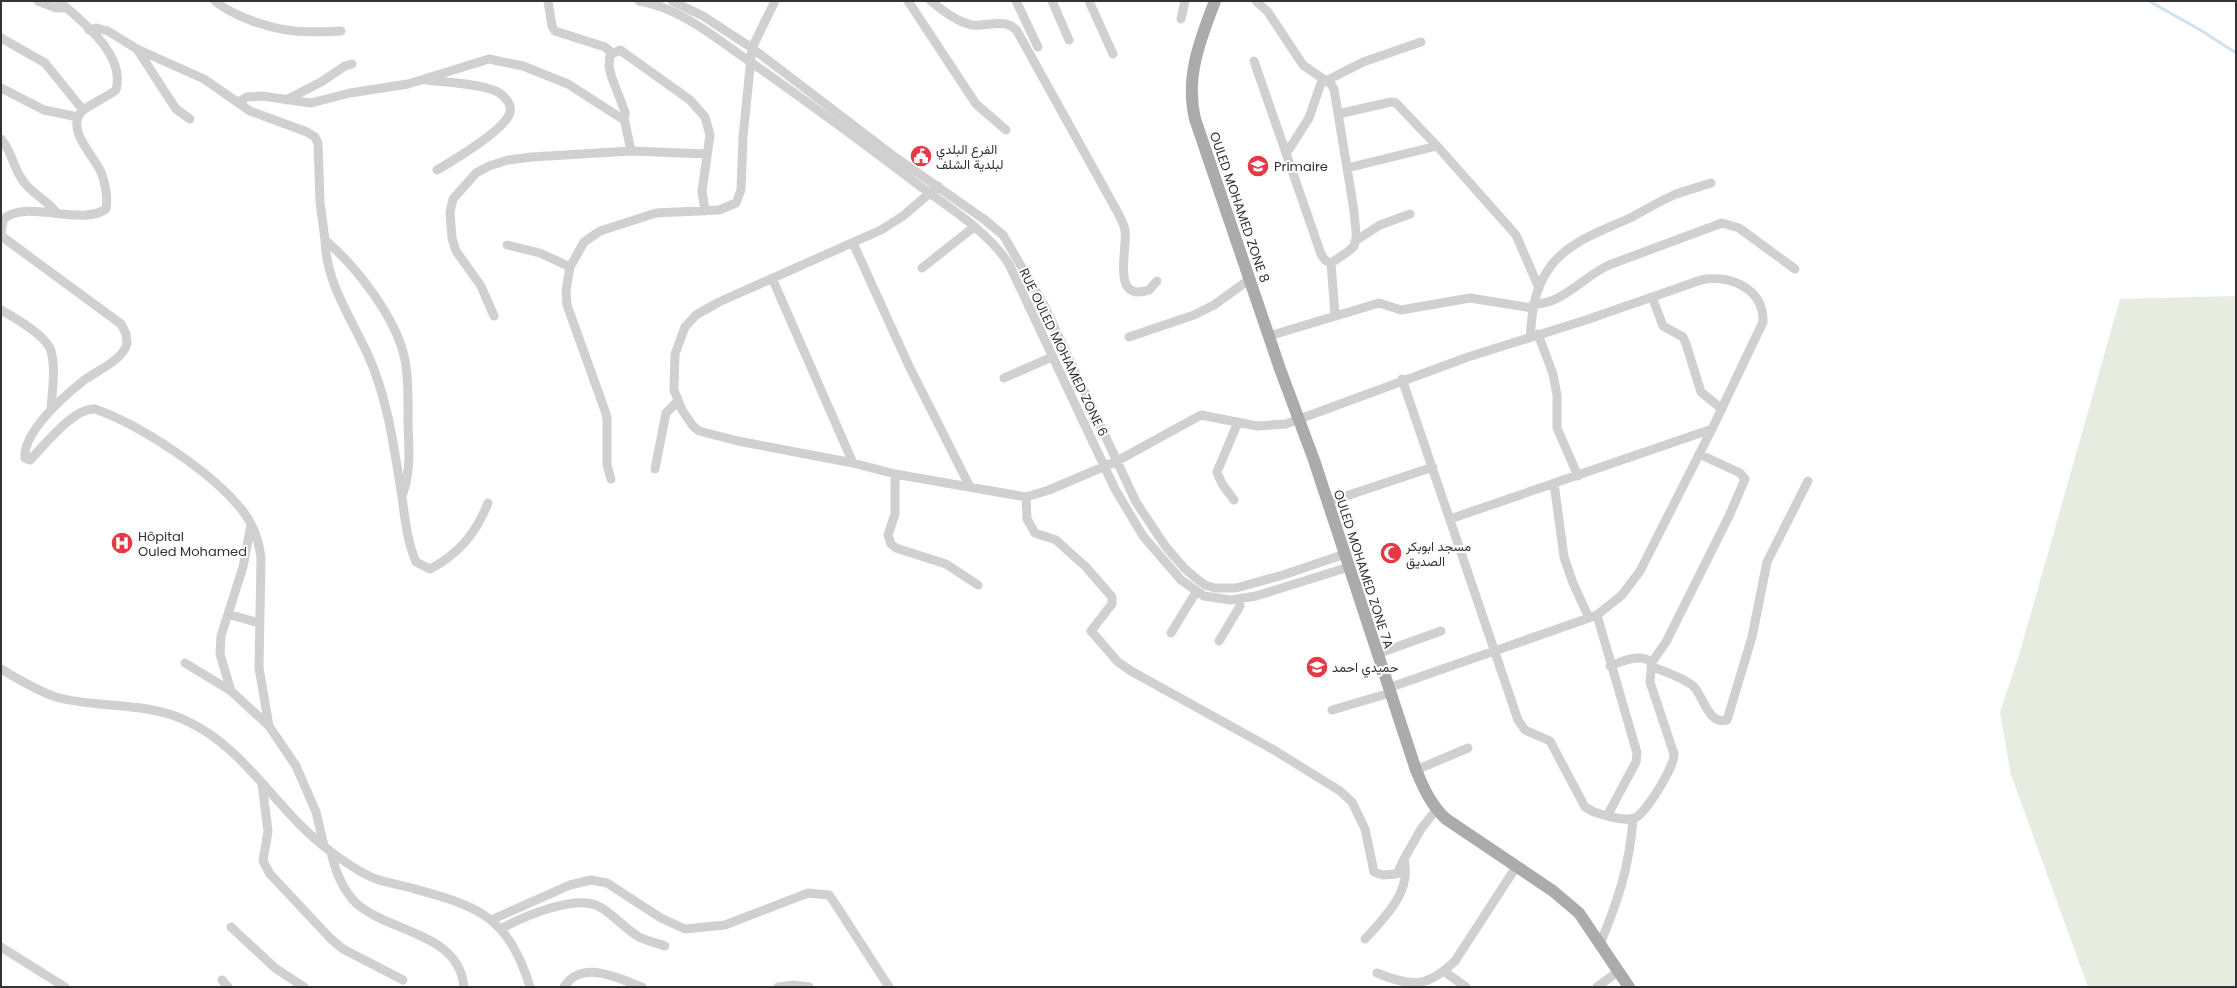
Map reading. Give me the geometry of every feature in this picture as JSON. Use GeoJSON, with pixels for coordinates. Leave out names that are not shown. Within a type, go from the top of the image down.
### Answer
{"type":"FeatureCollection","features":[{"type":"Feature","properties":{"kind":"main road","name":"OULED MOHAMED ZONE 8"},"geometry":{"type":"LineString","coordinates":[[1214,1],[1194,63],[1191,87],[1192,106],[1201,138],[1269,336],[1300,420]]}},
{"type":"Feature","properties":{"kind":"main road","name":"OULED MOHAMED ZONE 7A"},"geometry":{"type":"LineString","coordinates":[[1300,420],[1416,770],[1436,810],[1458,829],[1553,891],[1579,913],[1629,987]]}},
{"type":"Feature","properties":{"kind":"street"},"geometry":{"type":"LineString","coordinates":[[38,1],[56,8],[66,8]]}},
{"type":"Feature","properties":{"kind":"street"},"geometry":{"type":"LineString","coordinates":[[1,88],[44,110],[80,113],[116,90],[115,65],[102,43],[59,1]]}},
{"type":"Feature","properties":{"kind":"street"},"geometry":{"type":"LineString","coordinates":[[215,1],[234,13],[280,30],[312,33],[341,32]]}},
{"type":"Feature","properties":{"kind":"street"},"geometry":{"type":"LineString","coordinates":[[548,1],[552,26],[555,31],[605,47],[612,54]]}},
{"type":"Feature","properties":{"kind":"street","name":"RUE OULED MOHAMED ZONE 6"},"geometry":{"type":"LineString","coordinates":[[639,1],[652,3],[672,11],[696,25],[787,87],[974,227],[995,246],[1009,264],[1104,467],[1143,536],[1171,570],[1196,592],[1211,598],[1240,600],[1349,567]]}},
{"type":"Feature","properties":{"kind":"street","name":"RUE OULED MOHAMED ZONE 6"},"geometry":{"type":"LineString","coordinates":[[672,1],[703,16],[752,48],[895,157],[985,220],[1009,242],[1044,305],[1136,502],[1154,531],[1185,569],[1205,585],[1227,589],[1253,585],[1345,554]]}},
{"type":"Feature","properties":{"kind":"street"},"geometry":{"type":"LineString","coordinates":[[611,479],[607,465],[607,417],[566,305],[566,291],[570,267],[584,242],[600,231],[656,213],[705,211],[733,206],[738,199],[741,190],[752,48],[775,1]]}},
{"type":"Feature","properties":{"kind":"street"},"geometry":{"type":"LineString","coordinates":[[908,1],[976,104],[1006,130]]}},
{"type":"Feature","properties":{"kind":"street"},"geometry":{"type":"LineString","coordinates":[[931,1],[957,19],[970,25],[1006,24],[1018,31],[1118,213],[1124,230],[1122,274],[1124,283],[1129,288],[1137,292],[1149,290],[1157,281]]}},
{"type":"Feature","properties":{"kind":"street"},"geometry":{"type":"LineString","coordinates":[[1016,1],[1038,47]]}},
{"type":"Feature","properties":{"kind":"street"},"geometry":{"type":"LineString","coordinates":[[1052,1],[1069,40]]}},
{"type":"Feature","properties":{"kind":"street"},"geometry":{"type":"LineString","coordinates":[[1089,1],[1113,54]]}},
{"type":"Feature","properties":{"kind":"street"},"geometry":{"type":"LineString","coordinates":[[1181,20],[1185,1]]}},
{"type":"Feature","properties":{"kind":"street"},"geometry":{"type":"LineString","coordinates":[[1256,1],[1268,12],[1304,65],[1326,81],[1329,81],[1333,86],[1348,168],[1354,213],[1355,241],[1353,247],[1331,263]]}},
{"type":"Feature","properties":{"kind":"street"},"geometry":{"type":"LineString","coordinates":[[89,30],[103,28],[137,49],[204,79],[250,112],[307,132],[315,137],[319,150],[320,202],[325,240],[325,253],[330,276],[368,354],[390,418],[411,551],[416,562],[430,569],[447,560],[469,539],[480,524],[488,503]]}},
{"type":"Feature","properties":{"kind":"street"},"geometry":{"type":"LineString","coordinates":[[1,38],[45,63],[80,113],[79,135],[102,175],[106,205],[106,209],[96,213],[13,212],[3,220],[1,232],[4,238],[121,324],[126,334],[127,344],[114,360],[82,382],[51,410],[29,438],[25,453],[27,460],[30,460],[77,414],[87,409],[95,409],[146,434],[176,452],[209,477],[242,510],[251,525],[260,549],[259,675],[269,726]]}},
{"type":"Feature","properties":{"kind":"street"},"geometry":{"type":"LineString","coordinates":[[1286,154],[1309,118],[1321,83],[1363,62],[1420,42]]}},
{"type":"Feature","properties":{"kind":"street"},"geometry":{"type":"LineString","coordinates":[[137,49],[176,109],[190,119]]}},
{"type":"Feature","properties":{"kind":"street"},"geometry":{"type":"LineString","coordinates":[[631,151],[624,118],[625,112],[609,67],[612,54],[620,50],[700,110],[708,124],[707,154],[702,191],[705,211]]}},
{"type":"Feature","properties":{"kind":"street"},"geometry":{"type":"LineString","coordinates":[[238,102],[255,96],[311,103],[350,93],[389,88],[423,80],[489,59],[522,66],[568,84],[615,116],[624,118]]}},
{"type":"Feature","properties":{"kind":"street"},"geometry":{"type":"LineString","coordinates":[[1254,61],[1320,254],[1325,260],[1331,263]]}},
{"type":"Feature","properties":{"kind":"street"},"geometry":{"type":"LineString","coordinates":[[286,100],[321,82],[345,66],[352,64]]}},
{"type":"Feature","properties":{"kind":"street"},"geometry":{"type":"LineString","coordinates":[[423,80],[486,88],[497,92],[507,99],[511,111],[508,117],[495,130],[437,170]]}},
{"type":"Feature","properties":{"kind":"street"},"geometry":{"type":"LineString","coordinates":[[1338,114],[1391,102],[1396,103],[1437,146],[1516,235],[1539,288]]}},
{"type":"Feature","properties":{"kind":"street"},"geometry":{"type":"LineString","coordinates":[[1,139],[8,147],[24,182],[50,204],[57,213]]}},
{"type":"Feature","properties":{"kind":"street"},"geometry":{"type":"LineString","coordinates":[[1348,168],[1437,146]]}},
{"type":"Feature","properties":{"kind":"street"},"geometry":{"type":"LineString","coordinates":[[494,316],[481,286],[454,246],[450,212],[455,195],[470,178],[482,169],[508,160],[532,157],[631,151],[707,154]]}},
{"type":"Feature","properties":{"kind":"street"},"geometry":{"type":"LineString","coordinates":[[1578,476],[1557,428],[1557,395],[1553,374],[1534,335],[1533,306],[1539,288],[1552,264],[1579,242],[1676,194],[1711,183]]}},
{"type":"Feature","properties":{"kind":"street"},"geometry":{"type":"LineString","coordinates":[[938,186],[930,194],[881,230],[707,307],[688,322],[675,354],[673,382],[678,401],[688,420],[699,430],[738,441],[853,463],[895,474],[1026,497],[1049,490],[1117,461],[1202,415],[1257,426],[1277,426],[1300,420],[1402,379],[1701,280],[1716,277],[1738,282],[1757,300],[1762,312],[1763,322],[1722,409],[1640,571],[1622,595],[1593,616],[1389,691],[1332,710]]}},
{"type":"Feature","properties":{"kind":"street"},"geometry":{"type":"LineString","coordinates":[[1355,241],[1380,225],[1410,214]]}},
{"type":"Feature","properties":{"kind":"street"},"geometry":{"type":"LineString","coordinates":[[1269,336],[1375,303],[1384,303],[1401,310],[1470,298],[1533,306],[1543,304],[1552,301],[1596,271],[1609,265],[1722,223],[1739,228],[1795,270]]}},
{"type":"Feature","properties":{"kind":"street"},"geometry":{"type":"LineString","coordinates":[[922,268],[974,227]]}},
{"type":"Feature","properties":{"kind":"street"},"geometry":{"type":"LineString","coordinates":[[325,240],[339,253],[372,291],[388,317],[405,359],[410,469],[402,496]]}},
{"type":"Feature","properties":{"kind":"street"},"geometry":{"type":"LineString","coordinates":[[853,242],[909,366],[970,487]]}},
{"type":"Feature","properties":{"kind":"street"},"geometry":{"type":"LineString","coordinates":[[507,245],[540,253],[570,267]]}},
{"type":"Feature","properties":{"kind":"street"},"geometry":{"type":"LineString","coordinates":[[1331,263],[1335,315]]}},
{"type":"Feature","properties":{"kind":"street"},"geometry":{"type":"LineString","coordinates":[[772,278],[853,463]]}},
{"type":"Feature","properties":{"kind":"street"},"geometry":{"type":"LineString","coordinates":[[1129,337],[1194,315],[1214,305],[1250,279]]}},
{"type":"Feature","properties":{"kind":"street"},"geometry":{"type":"LineString","coordinates":[[1652,297],[1663,326],[1683,337],[1701,392],[1722,409]]}},
{"type":"Feature","properties":{"kind":"street"},"geometry":{"type":"LineString","coordinates":[[1,310],[42,338],[49,346],[52,359],[51,410]]}},
{"type":"Feature","properties":{"kind":"street"},"geometry":{"type":"LineString","coordinates":[[1004,378],[1052,357]]}},
{"type":"Feature","properties":{"kind":"street"},"geometry":{"type":"LineString","coordinates":[[1402,379],[1433,467],[1494,653],[1522,727],[1550,741],[1585,807],[1594,812],[1607,816],[1633,818],[1640,815],[1652,800],[1674,758],[1650,682],[1652,664],[1666,642],[1730,514],[1744,481],[1743,475],[1699,454]]}},
{"type":"Feature","properties":{"kind":"street"},"geometry":{"type":"LineString","coordinates":[[655,469],[666,413],[678,401]]}},
{"type":"Feature","properties":{"kind":"street"},"geometry":{"type":"LineString","coordinates":[[1234,500],[1222,484],[1217,472],[1238,422]]}},
{"type":"Feature","properties":{"kind":"street"},"geometry":{"type":"LineString","coordinates":[[1450,519],[1712,429]]}},
{"type":"Feature","properties":{"kind":"street"},"geometry":{"type":"LineString","coordinates":[[1328,502],[1433,467]]}},
{"type":"Feature","properties":{"kind":"street"},"geometry":{"type":"LineString","coordinates":[[895,474],[895,514],[888,535],[890,544],[896,548],[946,564],[978,585]]}},
{"type":"Feature","properties":{"kind":"street"},"geometry":{"type":"LineString","coordinates":[[1610,666],[1640,658],[1693,686],[1715,718],[1722,721],[1728,720],[1752,637],[1767,562],[1808,482]]}},
{"type":"Feature","properties":{"kind":"street"},"geometry":{"type":"LineString","coordinates":[[1554,483],[1564,557],[1573,583],[1593,616],[1635,745],[1637,758],[1607,816]]}},
{"type":"Feature","properties":{"kind":"street"},"geometry":{"type":"LineString","coordinates":[[1026,497],[1027,519],[1035,533],[1056,540],[1086,567],[1112,597],[1112,604],[1091,629],[1091,632],[1118,662],[1168,693],[1274,750],[1340,791],[1352,802],[1362,822],[1369,839],[1372,863],[1376,873],[1397,874],[1421,829],[1436,810]]}},
{"type":"Feature","properties":{"kind":"street"},"geometry":{"type":"LineString","coordinates":[[231,691],[223,668],[220,647],[228,614],[243,567],[251,525]]}},
{"type":"Feature","properties":{"kind":"street"},"geometry":{"type":"LineString","coordinates":[[243,567],[260,571]]}},
{"type":"Feature","properties":{"kind":"street"},"geometry":{"type":"LineString","coordinates":[[1171,633],[1196,592]]}},
{"type":"Feature","properties":{"kind":"street"},"geometry":{"type":"LineString","coordinates":[[1219,641],[1240,606],[1240,600]]}},
{"type":"Feature","properties":{"kind":"street"},"geometry":{"type":"LineString","coordinates":[[228,614],[259,623]]}},
{"type":"Feature","properties":{"kind":"street"},"geometry":{"type":"LineString","coordinates":[[1377,654],[1441,631]]}},
{"type":"Feature","properties":{"kind":"street"},"geometry":{"type":"LineString","coordinates":[[185,663],[231,691],[269,726],[303,780],[316,812],[327,849],[340,879],[356,903],[371,914],[421,936],[447,952],[461,972],[464,987]]}},
{"type":"Feature","properties":{"kind":"street"},"geometry":{"type":"LineString","coordinates":[[1,669],[39,690],[56,697],[149,710],[185,720],[211,735],[226,746],[292,818],[327,849],[372,877],[458,902],[474,908],[491,920],[501,929],[519,957],[530,987]]}},
{"type":"Feature","properties":{"kind":"street"},"geometry":{"type":"LineString","coordinates":[[1416,770],[1468,748]]}},
{"type":"Feature","properties":{"kind":"street"},"geometry":{"type":"LineString","coordinates":[[262,784],[268,831],[263,861],[270,874],[331,939],[343,949],[403,980]]}},
{"type":"Feature","properties":{"kind":"street"},"geometry":{"type":"LineString","coordinates":[[1600,944],[1620,893],[1629,864],[1633,818]]}},
{"type":"Feature","properties":{"kind":"street"},"geometry":{"type":"LineString","coordinates":[[1365,939],[1400,894],[1405,884],[1406,870],[1404,859]]}},
{"type":"Feature","properties":{"kind":"street"},"geometry":{"type":"LineString","coordinates":[[1377,973],[1413,986],[1431,982],[1445,972],[1455,961],[1516,867]]}},
{"type":"Feature","properties":{"kind":"street"},"geometry":{"type":"LineString","coordinates":[[491,920],[570,885],[591,880],[607,883],[661,918],[685,928],[725,925],[800,894],[818,893],[829,895],[889,987]]}},
{"type":"Feature","properties":{"kind":"street"},"geometry":{"type":"LineString","coordinates":[[501,929],[511,923],[558,906],[584,902],[599,907],[639,937],[665,946]]}},
{"type":"Feature","properties":{"kind":"street"},"geometry":{"type":"LineString","coordinates":[[230,927],[275,968],[304,987]]}},
{"type":"Feature","properties":{"kind":"street"},"geometry":{"type":"LineString","coordinates":[[1,947],[65,987]]}},
{"type":"Feature","properties":{"kind":"street"},"geometry":{"type":"LineString","coordinates":[[1597,987],[1619,971]]}},
{"type":"Feature","properties":{"kind":"street"},"geometry":{"type":"LineString","coordinates":[[564,987],[576,975],[584,972],[596,972],[642,987]]}},
{"type":"Feature","properties":{"kind":"street"},"geometry":{"type":"LineString","coordinates":[[1445,972],[1466,987]]}},
{"type":"Feature","properties":{"kind":"street"},"geometry":{"type":"LineString","coordinates":[[778,987],[794,985],[809,987]]}},
{"type":"Feature","properties":{"kind":"shaded area"},"geometry":{"type":"Polygon","coordinates":[[[2236,296],[2236,987],[2088,987],[2011,775],[2000,712],[2019,655],[2120,299],[2236,296]]]}},
{"type":"Feature","properties":{"kind":"waterway"},"geometry":{"type":"LineString","coordinates":[[2149,1],[2202,31],[2236,53]]}},
{"type":"Feature","properties":{"kind":"place","name":"الفرع البلدي لبلدية الشلف"},"geometry":{"type":"Point","coordinates":[921,156]}},
{"type":"Feature","properties":{"kind":"place","name":"Primaire"},"geometry":{"type":"Point","coordinates":[1258,166]}},
{"type":"Feature","properties":{"kind":"place","name":"Hôpital Ouled Mohamed"},"geometry":{"type":"Point","coordinates":[122,543]}},
{"type":"Feature","properties":{"kind":"place","name":"مسجد ابوبكر الصديق"},"geometry":{"type":"Point","coordinates":[1391,553]}},
{"type":"Feature","properties":{"kind":"place","name":"حميدي احمد"},"geometry":{"type":"Point","coordinates":[1317,667]}}]}
